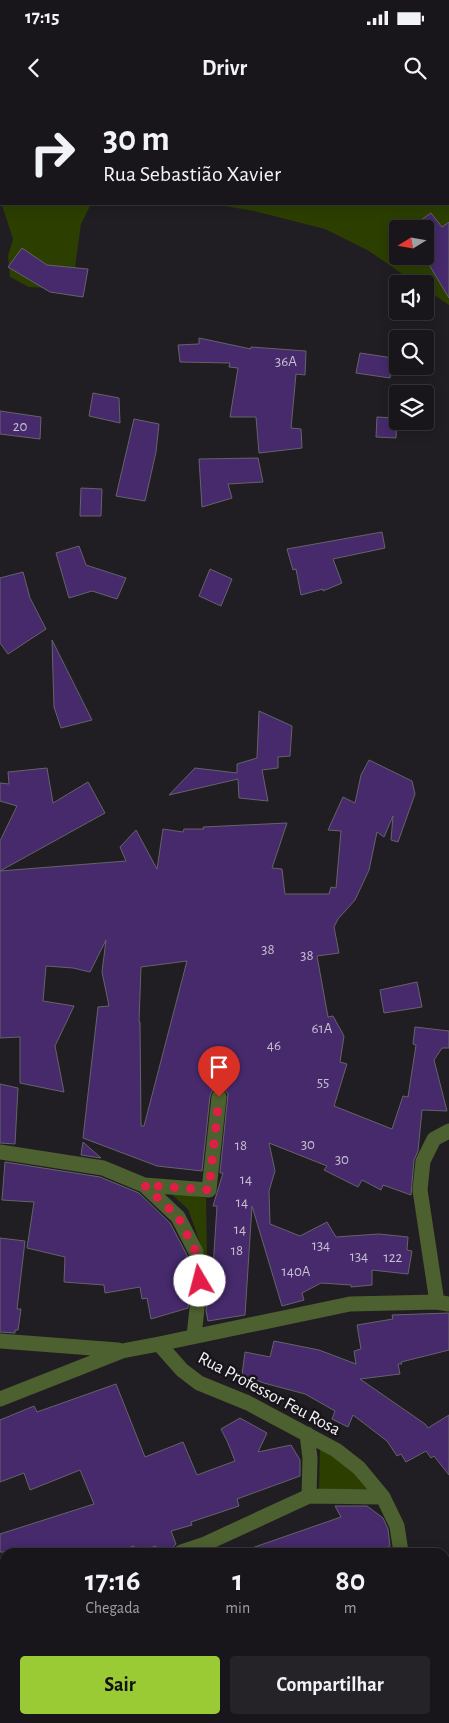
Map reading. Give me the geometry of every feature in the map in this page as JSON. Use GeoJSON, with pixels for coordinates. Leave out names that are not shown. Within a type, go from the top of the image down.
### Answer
{"type":"FeatureCollection","features":[{"type":"Feature","properties":{"kind":"street"},"geometry":{"type":"LineString","coordinates":[[0,1152],[104,1168],[144,1185],[209,1190],[219,1097]]}},
{"type":"Feature","properties":{"kind":"street"},"geometry":{"type":"LineString","coordinates":[[0,1399],[122,1351],[350,1304],[443,1303],[420,1190],[423,1161],[434,1139],[449,1131]]}},
{"type":"Feature","properties":{"kind":"street"},"geometry":{"type":"LineString","coordinates":[[144,1185],[178,1217],[196,1252],[200,1281],[194,1336]]}},
{"type":"Feature","properties":{"kind":"street"},"geometry":{"type":"LineString","coordinates":[[0,1342],[122,1351]]}},
{"type":"Feature","properties":{"kind":"street","name":"Rua Professor Feu Rosa"},"geometry":{"type":"LineString","coordinates":[[159,1344],[182,1370],[199,1383],[248,1403],[307,1434],[336,1450],[359,1468],[383,1497],[397,1526],[400,1548]]}},
{"type":"Feature","properties":{"kind":"street"},"geometry":{"type":"LineString","coordinates":[[307,1434],[310,1458],[309,1496]]}},
{"type":"Feature","properties":{"kind":"street"},"geometry":{"type":"LineString","coordinates":[[193,1548],[309,1496],[383,1497]]}},
{"type":"Feature","properties":{"kind":"green space"},"geometry":{"type":"Polygon","coordinates":[[[2,205],[90,205],[81,224],[74,275],[49,288],[29,287],[10,277],[8,256],[13,239],[2,205]]]}},
{"type":"Feature","properties":{"kind":"green space"},"geometry":{"type":"Polygon","coordinates":[[[218,205],[449,205],[449,305],[434,295],[434,275],[404,275],[389,265],[434,265],[434,220],[389,220],[389,265],[369,251],[325,229],[254,211],[218,205]]]}},
{"type":"Feature","properties":{"kind":"green space"},"geometry":{"type":"Polygon","coordinates":[[[169,1192],[206,1198],[207,1262],[188,1209],[169,1192]]]}},
{"type":"Feature","properties":{"kind":"green space"},"geometry":{"type":"Polygon","coordinates":[[[320,1449],[350,1464],[366,1489],[319,1490],[320,1449]]]}},
{"type":"Feature","properties":{"kind":"building"},"geometry":{"type":"Polygon","coordinates":[[[431,213],[442,227],[449,222],[449,298],[429,265],[434,265],[434,220],[421,220],[431,213]]]}},
{"type":"Feature","properties":{"kind":"building"},"geometry":{"type":"Polygon","coordinates":[[[22,248],[47,265],[88,269],[83,297],[50,292],[8,267],[22,248]]]}},
{"type":"Feature","properties":{"kind":"building"},"geometry":{"type":"Polygon","coordinates":[[[199,338],[251,349],[251,347],[306,351],[305,375],[296,374],[291,428],[301,429],[302,448],[259,453],[256,417],[230,417],[238,368],[229,367],[230,363],[180,362],[178,345],[199,344],[199,338]]]}},
{"type":"Feature","properties":{"kind":"building"},"geometry":{"type":"Polygon","coordinates":[[[360,353],[389,357],[390,378],[356,373],[360,353]]]}},
{"type":"Feature","properties":{"kind":"building"},"geometry":{"type":"Polygon","coordinates":[[[93,393],[119,398],[120,423],[89,416],[93,393]]]}},
{"type":"Feature","properties":{"kind":"building"},"geometry":{"type":"Polygon","coordinates":[[[0,411],[41,417],[40,439],[0,434],[0,411]]]}},
{"type":"Feature","properties":{"kind":"building"},"geometry":{"type":"Polygon","coordinates":[[[377,417],[389,418],[389,430],[396,430],[396,438],[376,437],[377,417]]]}},
{"type":"Feature","properties":{"kind":"building"},"geometry":{"type":"Polygon","coordinates":[[[134,419],[159,424],[156,452],[145,501],[116,496],[134,419]]]}},
{"type":"Feature","properties":{"kind":"building"},"geometry":{"type":"Polygon","coordinates":[[[258,458],[263,482],[228,484],[232,498],[202,507],[199,459],[258,458]]]}},
{"type":"Feature","properties":{"kind":"building"},"geometry":{"type":"Polygon","coordinates":[[[81,488],[102,489],[101,516],[80,516],[81,488]]]}},
{"type":"Feature","properties":{"kind":"building"},"geometry":{"type":"Polygon","coordinates":[[[382,532],[385,548],[333,559],[342,583],[323,591],[323,589],[301,595],[296,569],[293,570],[287,549],[382,532]]]}},
{"type":"Feature","properties":{"kind":"building"},"geometry":{"type":"Polygon","coordinates":[[[79,546],[86,565],[126,578],[117,599],[92,591],[69,598],[56,553],[79,546]]]}},
{"type":"Feature","properties":{"kind":"building"},"geometry":{"type":"Polygon","coordinates":[[[210,569],[232,579],[221,606],[199,596],[210,569]]]}},
{"type":"Feature","properties":{"kind":"building"},"geometry":{"type":"Polygon","coordinates":[[[23,572],[30,598],[46,629],[8,654],[0,643],[0,578],[23,572]]]}},
{"type":"Feature","properties":{"kind":"building"},"geometry":{"type":"Polygon","coordinates":[[[52,640],[92,720],[61,728],[54,707],[52,640]]]}},
{"type":"Feature","properties":{"kind":"building"},"geometry":{"type":"Polygon","coordinates":[[[259,711],[292,726],[290,756],[278,757],[278,768],[262,770],[268,801],[239,798],[238,779],[169,795],[195,768],[237,773],[237,764],[257,758],[259,711]]]}},
{"type":"Feature","properties":{"kind":"building"},"geometry":{"type":"Polygon","coordinates":[[[369,760],[412,781],[415,794],[398,842],[391,840],[393,816],[384,837],[377,832],[369,870],[355,900],[338,919],[334,927],[339,953],[317,956],[328,1017],[333,1016],[344,1036],[340,1062],[347,1064],[334,1106],[392,1129],[403,1096],[408,1097],[416,1045],[413,1044],[415,1027],[449,1031],[449,1048],[442,1048],[434,1060],[447,1111],[422,1110],[418,1151],[414,1160],[411,1195],[383,1185],[381,1190],[362,1180],[358,1187],[324,1170],[327,1166],[269,1143],[275,1171],[269,1191],[270,1224],[300,1236],[327,1222],[336,1237],[379,1234],[408,1237],[407,1250],[412,1251],[408,1274],[372,1270],[372,1285],[351,1287],[351,1285],[321,1283],[302,1293],[304,1300],[282,1306],[252,1206],[245,1315],[208,1321],[206,1311],[209,1280],[212,1284],[217,1206],[213,1206],[223,1173],[220,1173],[228,1094],[220,1088],[212,1091],[210,1096],[202,1171],[157,1166],[83,1138],[98,1007],[109,1006],[102,972],[106,940],[90,972],[73,968],[46,966],[43,1001],[74,1006],[55,1046],[64,1092],[20,1083],[20,1037],[0,1038],[0,871],[126,861],[120,847],[136,830],[157,869],[163,829],[183,832],[184,829],[204,829],[203,827],[287,823],[272,868],[282,869],[285,894],[329,894],[331,887],[336,888],[341,831],[328,830],[343,797],[355,803],[361,775],[369,760]],[[187,961],[141,967],[139,1022],[141,1126],[144,1126],[187,961]]]}},
{"type":"Feature","properties":{"kind":"building"},"geometry":{"type":"Polygon","coordinates":[[[47,768],[53,803],[88,782],[105,813],[0,871],[0,841],[17,806],[0,801],[0,783],[9,784],[8,772],[47,768]]]}},
{"type":"Feature","properties":{"kind":"building"},"geometry":{"type":"Polygon","coordinates":[[[417,982],[422,1007],[384,1013],[380,990],[417,982]]]}},
{"type":"Feature","properties":{"kind":"building"},"geometry":{"type":"Polygon","coordinates":[[[0,1084],[18,1088],[15,1144],[0,1143],[0,1084]]]}},
{"type":"Feature","properties":{"kind":"building"},"geometry":{"type":"Polygon","coordinates":[[[83,1142],[101,1158],[81,1155],[83,1142]]]}},
{"type":"Feature","properties":{"kind":"building"},"geometry":{"type":"Polygon","coordinates":[[[5,1162],[100,1177],[139,1193],[170,1223],[187,1255],[191,1281],[188,1308],[151,1319],[147,1298],[142,1299],[140,1287],[105,1293],[104,1285],[64,1282],[65,1257],[27,1248],[34,1202],[2,1200],[5,1162]]]}},
{"type":"Feature","properties":{"kind":"building"},"geometry":{"type":"Polygon","coordinates":[[[0,1238],[25,1241],[17,1309],[21,1309],[18,1330],[15,1330],[15,1333],[0,1332],[0,1238]]]}},
{"type":"Feature","properties":{"kind":"building"},"geometry":{"type":"Polygon","coordinates":[[[449,1313],[449,1350],[401,1362],[402,1364],[398,1364],[400,1374],[360,1379],[428,1428],[449,1415],[449,1475],[434,1456],[431,1458],[426,1451],[406,1462],[401,1454],[397,1456],[387,1441],[353,1415],[348,1427],[332,1419],[335,1411],[305,1394],[242,1375],[245,1352],[270,1357],[274,1341],[319,1350],[356,1364],[354,1351],[361,1349],[357,1325],[393,1319],[392,1315],[449,1313]]]}},
{"type":"Feature","properties":{"kind":"building"},"geometry":{"type":"Polygon","coordinates":[[[116,1384],[145,1457],[183,1442],[197,1475],[235,1461],[221,1429],[240,1418],[267,1433],[258,1452],[291,1445],[300,1460],[300,1476],[237,1499],[239,1506],[191,1522],[192,1525],[171,1531],[176,1544],[173,1548],[156,1548],[156,1546],[135,1548],[134,1546],[128,1548],[0,1548],[0,1534],[94,1504],[80,1470],[30,1490],[24,1473],[0,1482],[0,1420],[34,1406],[37,1412],[116,1384]]]}},
{"type":"Feature","properties":{"kind":"building"},"geometry":{"type":"Polygon","coordinates":[[[335,1506],[367,1506],[383,1518],[388,1529],[390,1546],[386,1548],[252,1548],[341,1517],[335,1506]]]}},
{"type":"Feature","properties":{"kind":"route"},"geometry":{"type":"LineString","coordinates":[[200,1281],[196,1252],[178,1217],[144,1185],[209,1190],[219,1097]]}}]}
